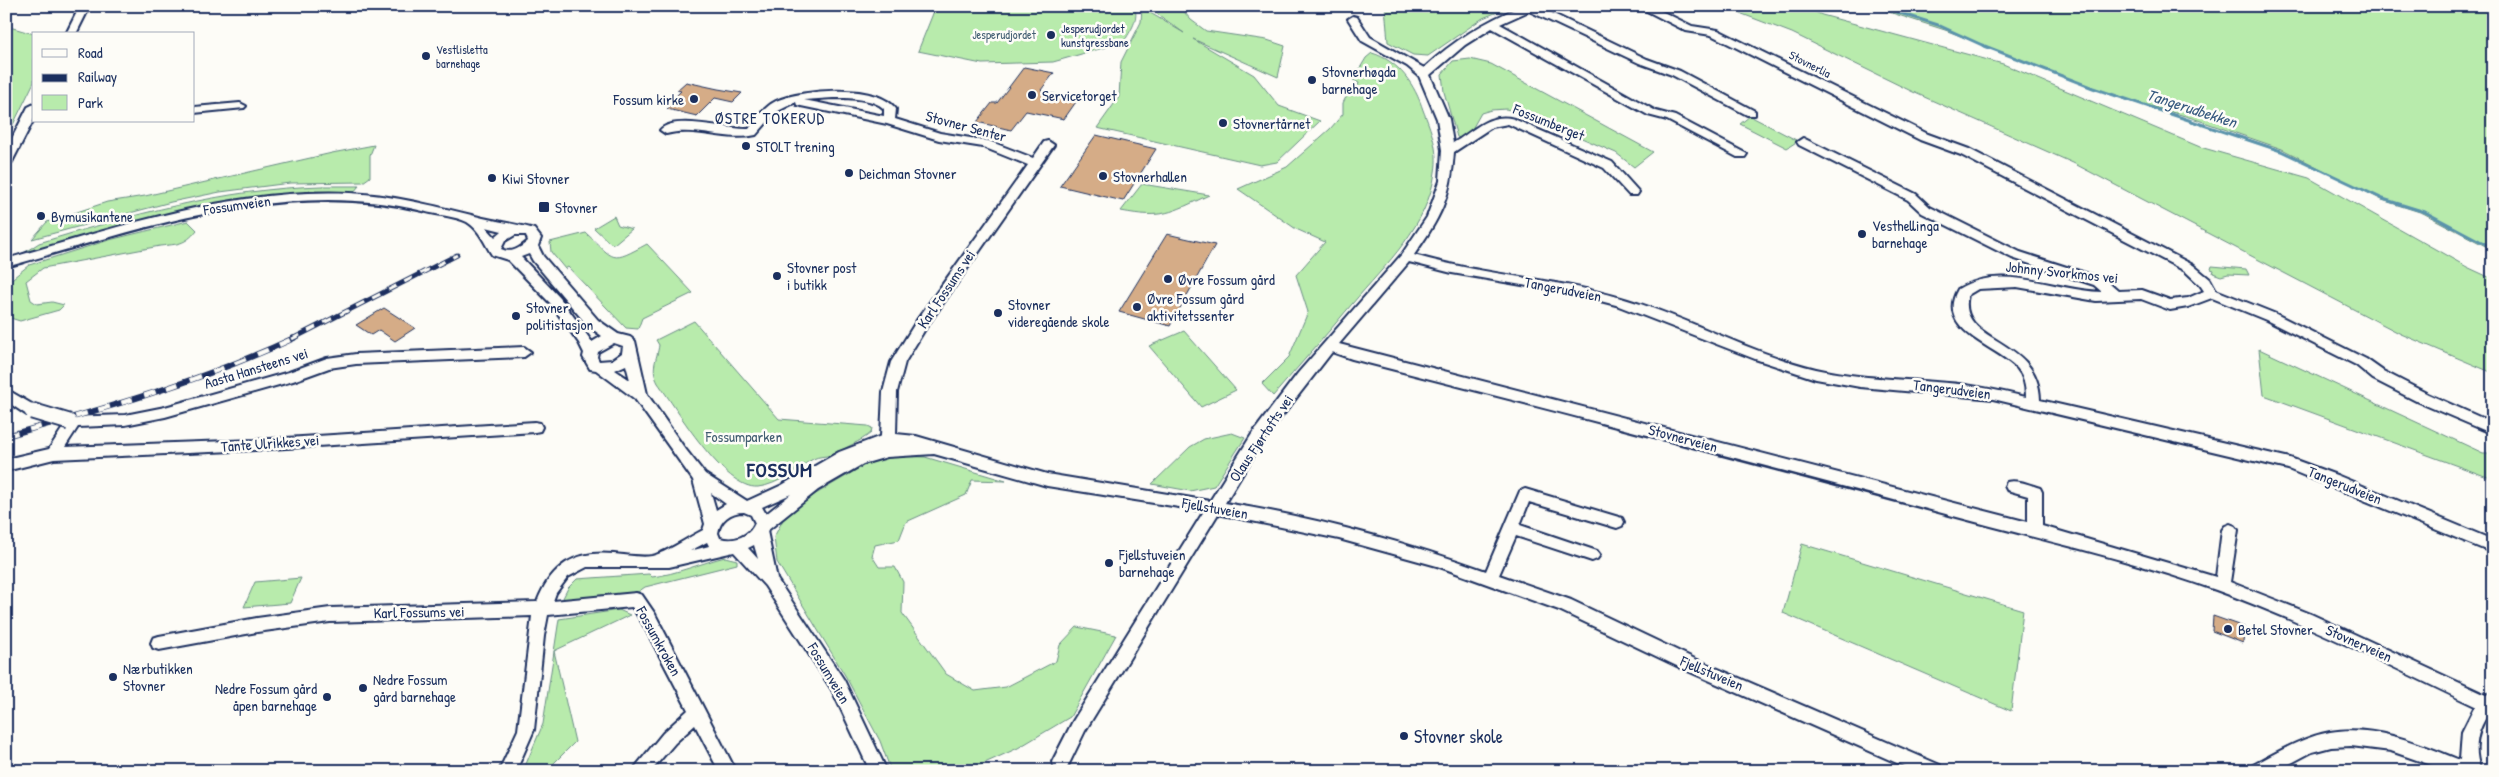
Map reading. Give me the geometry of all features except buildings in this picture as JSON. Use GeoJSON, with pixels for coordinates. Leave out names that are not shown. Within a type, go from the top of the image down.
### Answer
{"type":"FeatureCollection","features":[{"type":"Feature","properties":{"kind":"street"},"geometry":{"type":"LineString","coordinates":[[72,32],[85,6]]}},
{"type":"Feature","properties":{"kind":"street","name":"Stovnerlia"},"geometry":{"type":"LineString","coordinates":[[1642,6],[1690,29],[1714,32],[1924,137],[1965,152],[2189,268],[2206,282],[2211,293]]}},
{"type":"Feature","properties":{"kind":"street"},"geometry":{"type":"LineString","coordinates":[[1424,74],[1461,43],[1491,23],[1531,7],[1643,62],[1676,73],[1751,113]]}},
{"type":"Feature","properties":{"kind":"street"},"geometry":{"type":"LineString","coordinates":[[1353,19],[1366,39],[1424,74],[1443,119],[1448,150],[1446,181],[1433,218],[1406,257]]}},
{"type":"Feature","properties":{"kind":"street"},"geometry":{"type":"LineString","coordinates":[[1491,23],[1652,113],[1671,118],[1741,154]]}},
{"type":"Feature","properties":{"kind":"street"},"geometry":{"type":"LineString","coordinates":[[666,130],[681,125],[738,134],[752,132],[766,114],[779,105],[824,94],[849,94],[886,104],[890,109],[889,121]]}},
{"type":"Feature","properties":{"kind":"street","name":"Stovner Senter"},"geometry":{"type":"LineString","coordinates":[[788,102],[819,105],[889,121],[939,136],[985,144],[1035,163]]}},
{"type":"Feature","properties":{"kind":"street"},"geometry":{"type":"LineString","coordinates":[[195,110],[240,106]]}},
{"type":"Feature","properties":{"kind":"street"},"geometry":{"type":"LineString","coordinates":[[6,162],[32,112]]}},
{"type":"Feature","properties":{"kind":"street","name":"Fossumberget"},"geometry":{"type":"LineString","coordinates":[[1448,150],[1468,139],[1488,122],[1498,120],[1510,121],[1608,165],[1633,192]]}},
{"type":"Feature","properties":{"kind":"street"},"geometry":{"type":"LineString","coordinates":[[1803,142],[1912,197]]}},
{"type":"Feature","properties":{"kind":"street","name":"Karl Fossums vei"},"geometry":{"type":"LineString","coordinates":[[888,446],[890,392],[898,362],[922,323],[1048,144]]}},
{"type":"Feature","properties":{"kind":"street"},"geometry":{"type":"LineString","coordinates":[[1868,170],[1896,180],[1926,210],[2016,255],[2099,282],[2116,296]]}},
{"type":"Feature","properties":{"kind":"street","name":"Fossumveien"},"geometry":{"type":"LineString","coordinates":[[6,263],[171,216],[227,205],[275,199],[327,196],[374,198],[415,204],[473,221],[518,231]]}},
{"type":"Feature","properties":{"kind":"street"},"geometry":{"type":"LineString","coordinates":[[473,221],[495,246],[499,254],[511,256],[525,251],[532,246],[535,240],[533,234],[518,231],[501,237],[495,246]]}},
{"type":"Feature","properties":{"kind":"street"},"geometry":{"type":"LineString","coordinates":[[511,256],[526,269],[582,336],[590,353],[591,362],[600,366],[615,365],[630,354],[631,348],[628,342],[614,338],[593,323],[537,258],[532,246]]}},
{"type":"Feature","properties":{"kind":"street","name":"Olaus Fjørtofts vei"},"geometry":{"type":"LineString","coordinates":[[1061,762],[1079,726],[1272,418],[1406,257]]}},
{"type":"Feature","properties":{"kind":"street","name":"Tangerudveien"},"geometry":{"type":"LineString","coordinates":[[1406,257],[1439,267],[1602,296],[1644,310],[1777,362],[1817,374],[1848,380],[1956,387],[2034,402],[2290,464],[2343,483],[2493,547]]}},
{"type":"Feature","properties":{"kind":"street","name":"Johnny Svorkmos vei"},"geometry":{"type":"LineString","coordinates":[[2034,402],[2031,378],[2024,367],[1973,330],[1963,318],[1958,303],[1962,292],[1981,283],[2002,281],[2094,296],[2139,294],[2169,305],[2202,298],[2211,293]]}},
{"type":"Feature","properties":{"kind":"street"},"geometry":{"type":"LineString","coordinates":[[2211,293],[2271,317],[2361,362],[2378,375],[2415,394],[2493,429]]}},
{"type":"Feature","properties":{"kind":"street"},"geometry":{"type":"LineString","coordinates":[[590,353],[597,345],[614,338]]}},
{"type":"Feature","properties":{"kind":"street","name":"Stovnerveien"},"geometry":{"type":"LineString","coordinates":[[1330,346],[1947,509],[2035,530],[2222,586],[2347,637],[2491,703]]}},
{"type":"Feature","properties":{"kind":"street","name":"Aasta Hansteens vei"},"geometry":{"type":"LineString","coordinates":[[6,394],[32,412],[71,422],[125,420],[165,412],[293,376],[327,363],[356,359],[524,352]]}},
{"type":"Feature","properties":{"kind":"street","name":"Fossumveien"},"geometry":{"type":"LineString","coordinates":[[630,354],[640,395]]}},
{"type":"Feature","properties":{"kind":"street","name":"Fossumveien"},"geometry":{"type":"LineString","coordinates":[[600,366],[640,395],[700,478],[760,514],[760,529],[770,581]]}},
{"type":"Feature","properties":{"kind":"street"},"geometry":{"type":"LineString","coordinates":[[54,453],[71,422]]}},
{"type":"Feature","properties":{"kind":"street","name":"Tante Ulrikkes vei"},"geometry":{"type":"LineString","coordinates":[[6,465],[54,453],[255,445],[535,427]]}},
{"type":"Feature","properties":{"kind":"street","name":"Fjellstuveien"},"geometry":{"type":"LineString","coordinates":[[760,529],[799,496],[848,466],[888,446]]}},
{"type":"Feature","properties":{"kind":"street","name":"Fjellstuveien"},"geometry":{"type":"LineString","coordinates":[[744,506],[791,487],[850,452],[888,446],[936,449],[1053,481],[1215,507],[1375,542],[1490,577],[1583,613],[1687,663],[1934,771]]}},
{"type":"Feature","properties":{"kind":"street","name":"Fossumveien"},"geometry":{"type":"LineString","coordinates":[[700,478],[711,529],[716,542],[732,546],[770,581],[838,685],[879,771]]}},
{"type":"Feature","properties":{"kind":"street"},"geometry":{"type":"LineString","coordinates":[[2012,486],[2035,492],[2035,530]]}},
{"type":"Feature","properties":{"kind":"street"},"geometry":{"type":"LineString","coordinates":[[1490,577],[1525,495],[1617,522]]}},
{"type":"Feature","properties":{"kind":"street"},"geometry":{"type":"LineString","coordinates":[[655,561],[711,529],[720,514],[744,506]]}},
{"type":"Feature","properties":{"kind":"street"},"geometry":{"type":"LineString","coordinates":[[1511,528],[1592,555]]}},
{"type":"Feature","properties":{"kind":"street"},"geometry":{"type":"LineString","coordinates":[[507,771],[526,730],[534,641],[542,609],[556,579],[565,570],[579,562],[601,560],[683,560],[750,540],[760,529]]}},
{"type":"Feature","properties":{"kind":"street"},"geometry":{"type":"LineString","coordinates":[[2222,586],[2230,530]]}},
{"type":"Feature","properties":{"kind":"street","name":"Fossumkroken"},"geometry":{"type":"LineString","coordinates":[[542,609],[603,605],[636,600],[649,619],[728,771]]}},
{"type":"Feature","properties":{"kind":"street","name":"Karl Fossums vei"},"geometry":{"type":"LineString","coordinates":[[159,643],[260,623],[354,613],[542,609]]}},
{"type":"Feature","properties":{"kind":"street"},"geometry":{"type":"LineString","coordinates":[[2473,771],[2466,756],[2466,746],[2480,711],[2491,703]]}},
{"type":"Feature","properties":{"kind":"street"},"geometry":{"type":"LineString","coordinates":[[640,771],[669,738],[697,713]]}},
{"type":"Feature","properties":{"kind":"street"},"geometry":{"type":"LineString","coordinates":[[2259,771],[2310,746],[2334,740],[2356,738],[2394,744],[2469,771]]}},
{"type":"Feature","properties":{"kind":"green space","name":"Jesperudjordet"},"geometry":{"type":"Polygon","coordinates":[[[936,6],[1134,6],[1136,16],[1134,25],[1124,42],[1053,62],[982,64],[918,51],[936,6]]]}},
{"type":"Feature","properties":{"kind":"green space"},"geometry":{"type":"Polygon","coordinates":[[[1146,6],[1179,6],[1191,20],[1206,31],[1267,40],[1285,46],[1278,77],[1193,39],[1254,75],[1279,106],[1320,121],[1277,162],[1260,165],[1097,128],[1119,97],[1121,62],[1141,22],[1142,8],[1184,33],[1146,6]]]}},
{"type":"Feature","properties":{"kind":"green space"},"geometry":{"type":"Polygon","coordinates":[[[1385,6],[1512,6],[1483,18],[1428,56],[1413,55],[1388,42],[1385,6]]]}},
{"type":"Feature","properties":{"kind":"green space"},"geometry":{"type":"Polygon","coordinates":[[[1712,6],[1802,6],[1822,15],[2003,64],[2200,147],[2309,178],[2467,267],[2493,279],[2493,373],[2401,334],[2073,163],[1913,92],[1792,33],[1737,12],[1712,6]]]}},
{"type":"Feature","properties":{"kind":"green space"},"geometry":{"type":"Polygon","coordinates":[[[1870,6],[2493,6],[2493,250],[2423,213],[2382,200],[2282,149],[2192,118],[2112,95],[1945,30],[1870,6]]]}},
{"type":"Feature","properties":{"kind":"green space"},"geometry":{"type":"Polygon","coordinates":[[[6,26],[32,33],[32,86],[6,139],[6,26]]]}},
{"type":"Feature","properties":{"kind":"green space"},"geometry":{"type":"Polygon","coordinates":[[[1372,53],[1390,62],[1405,75],[1420,101],[1431,133],[1436,156],[1431,192],[1415,227],[1404,243],[1273,396],[1262,384],[1289,357],[1308,312],[1296,275],[1325,242],[1296,229],[1238,189],[1287,167],[1330,129],[1343,114],[1343,103],[1348,93],[1357,88],[1359,83],[1353,80],[1366,58],[1372,53]]]}},
{"type":"Feature","properties":{"kind":"green space"},"geometry":{"type":"Polygon","coordinates":[[[1470,59],[1491,64],[1653,152],[1634,167],[1616,153],[1538,119],[1506,109],[1481,113],[1472,129],[1461,139],[1457,137],[1444,92],[1442,74],[1453,61],[1470,59]]]}},
{"type":"Feature","properties":{"kind":"green space"},"geometry":{"type":"Polygon","coordinates":[[[1750,116],[1798,141],[1787,148],[1740,124],[1750,116]]]}},
{"type":"Feature","properties":{"kind":"green space"},"geometry":{"type":"Polygon","coordinates":[[[374,145],[370,155],[370,177],[363,182],[290,183],[220,192],[171,202],[32,239],[47,222],[107,202],[145,196],[374,145]]]}},
{"type":"Feature","properties":{"kind":"green space"},"geometry":{"type":"Polygon","coordinates":[[[1142,184],[1209,195],[1166,213],[1147,214],[1121,211],[1142,184]]]}},
{"type":"Feature","properties":{"kind":"green space"},"geometry":{"type":"Polygon","coordinates":[[[321,186],[359,186],[353,193],[272,196],[192,208],[22,254],[39,243],[143,213],[178,205],[249,192],[321,186]]]}},
{"type":"Feature","properties":{"kind":"green space"},"geometry":{"type":"Polygon","coordinates":[[[614,216],[618,225],[632,229],[614,244],[610,243],[594,228],[614,216]]]}},
{"type":"Feature","properties":{"kind":"green space"},"geometry":{"type":"Polygon","coordinates":[[[188,221],[197,230],[189,239],[181,243],[43,268],[26,281],[31,300],[37,304],[52,302],[64,305],[59,310],[20,321],[7,317],[8,282],[29,265],[109,240],[188,221]]]}},
{"type":"Feature","properties":{"kind":"green space"},"geometry":{"type":"Polygon","coordinates":[[[586,233],[609,254],[619,257],[647,244],[693,293],[642,318],[638,329],[626,328],[568,267],[565,269],[551,252],[550,242],[586,233]]]}},
{"type":"Feature","properties":{"kind":"green space"},"geometry":{"type":"Polygon","coordinates":[[[2212,266],[2246,269],[2249,275],[2228,274],[2221,276],[2213,273],[2212,266]]]}},
{"type":"Feature","properties":{"kind":"green space","name":"Fossumparken"},"geometry":{"type":"Polygon","coordinates":[[[694,321],[779,419],[868,426],[872,428],[871,433],[831,455],[813,459],[780,480],[765,486],[758,487],[745,484],[731,476],[702,446],[658,383],[654,373],[659,345],[656,340],[694,321]]]}},
{"type":"Feature","properties":{"kind":"green space"},"geometry":{"type":"Polygon","coordinates":[[[1184,331],[1236,390],[1201,407],[1149,346],[1184,331]]]}},
{"type":"Feature","properties":{"kind":"green space"},"geometry":{"type":"Polygon","coordinates":[[[2259,349],[2483,453],[2493,453],[2493,479],[2264,395],[2259,349]]]}},
{"type":"Feature","properties":{"kind":"green space"},"geometry":{"type":"Polygon","coordinates":[[[1232,433],[1245,438],[1214,486],[1190,491],[1152,484],[1190,447],[1204,439],[1232,433]]]}},
{"type":"Feature","properties":{"kind":"green space"},"geometry":{"type":"Polygon","coordinates":[[[891,456],[925,457],[1006,481],[972,480],[966,495],[906,522],[899,540],[875,545],[872,556],[879,567],[895,567],[903,582],[902,613],[946,674],[975,691],[1006,687],[1056,661],[1060,645],[1077,627],[1116,635],[1070,717],[1018,748],[967,771],[891,771],[880,741],[846,677],[777,562],[774,537],[786,514],[797,505],[870,462],[891,456]]]}},
{"type":"Feature","properties":{"kind":"green space"},"geometry":{"type":"Polygon","coordinates":[[[1802,544],[2023,610],[2011,711],[1783,613],[1802,544]]]}},
{"type":"Feature","properties":{"kind":"green space"},"geometry":{"type":"Polygon","coordinates":[[[725,557],[737,560],[737,564],[645,587],[638,592],[574,602],[563,598],[568,588],[577,579],[649,574],[652,577],[725,557]]]}},
{"type":"Feature","properties":{"kind":"green space"},"geometry":{"type":"Polygon","coordinates":[[[301,578],[290,603],[244,607],[255,582],[301,578]]]}},
{"type":"Feature","properties":{"kind":"green space"},"geometry":{"type":"Polygon","coordinates":[[[619,610],[630,615],[554,651],[559,619],[619,610]]]}},
{"type":"Feature","properties":{"kind":"green space"},"geometry":{"type":"Polygon","coordinates":[[[554,651],[575,742],[546,771],[523,771],[543,724],[554,651]]]}},
{"type":"Feature","properties":{"kind":"waterway","name":"Tangerudbekken"},"geometry":{"type":"LineString","coordinates":[[1878,6],[1938,25],[1982,45],[2093,88],[2281,151],[2383,199],[2425,212],[2493,248]]}},
{"type":"Feature","properties":{"kind":"railway"},"geometry":{"type":"LineString","coordinates":[[294,338],[457,255]]}},
{"type":"Feature","properties":{"kind":"railway"},"geometry":{"type":"LineString","coordinates":[[6,436],[188,381],[294,338]]}},
{"type":"Feature","properties":{"kind":"place","name":"Jesperudjordet kunstgressbane"},"geometry":{"type":"Point","coordinates":[1051,35]}},
{"type":"Feature","properties":{"kind":"place","name":"Vestlisletta barnehage"},"geometry":{"type":"Point","coordinates":[426,56]}},
{"type":"Feature","properties":{"kind":"place","name":"Stovnerhøgda barnehage"},"geometry":{"type":"Point","coordinates":[1312,80]}},
{"type":"Feature","properties":{"kind":"place","name":"Servicetorget"},"geometry":{"type":"Point","coordinates":[1032,95]}},
{"type":"Feature","properties":{"kind":"place","name":"Fossum kirke"},"geometry":{"type":"Point","coordinates":[694,99]}},
{"type":"Feature","properties":{"kind":"place","name":"Stovnertårnet"},"geometry":{"type":"Point","coordinates":[1223,123]}},
{"type":"Feature","properties":{"kind":"place","name":"STOLT trening"},"geometry":{"type":"Point","coordinates":[746,146]}},
{"type":"Feature","properties":{"kind":"place","name":"Deichman Stovner"},"geometry":{"type":"Point","coordinates":[849,173]}},
{"type":"Feature","properties":{"kind":"place","name":"Stovnerhallen"},"geometry":{"type":"Point","coordinates":[1103,176]}},
{"type":"Feature","properties":{"kind":"place","name":"Kiwi Stovner"},"geometry":{"type":"Point","coordinates":[492,178]}},
{"type":"Feature","properties":{"kind":"place","name":"Stovner"},"geometry":{"type":"Point","coordinates":[544,207]}},
{"type":"Feature","properties":{"kind":"place","name":"Bymusikantene"},"geometry":{"type":"Point","coordinates":[41,216]}},
{"type":"Feature","properties":{"kind":"place","name":"Vesthellinga barnehage"},"geometry":{"type":"Point","coordinates":[1862,234]}},
{"type":"Feature","properties":{"kind":"place","name":"Stovner post i butikk"},"geometry":{"type":"Point","coordinates":[777,276]}},
{"type":"Feature","properties":{"kind":"place","name":"Øvre Fossum gård"},"geometry":{"type":"Point","coordinates":[1168,279]}},
{"type":"Feature","properties":{"kind":"place","name":"Øvre Fossum gård aktivitetssenter"},"geometry":{"type":"Point","coordinates":[1137,307]}},
{"type":"Feature","properties":{"kind":"place","name":"Stovner videregående skole"},"geometry":{"type":"Point","coordinates":[998,313]}},
{"type":"Feature","properties":{"kind":"place","name":"Stovner politistasjon"},"geometry":{"type":"Point","coordinates":[516,316]}},
{"type":"Feature","properties":{"kind":"place","name":"Fjellstuveien barnehage"},"geometry":{"type":"Point","coordinates":[1109,563]}},
{"type":"Feature","properties":{"kind":"place","name":"Betel Stovner"},"geometry":{"type":"Point","coordinates":[2228,629]}},
{"type":"Feature","properties":{"kind":"place","name":"Nærbutikken Stovner"},"geometry":{"type":"Point","coordinates":[113,677]}},
{"type":"Feature","properties":{"kind":"place","name":"Nedre Fossum gård barnehage"},"geometry":{"type":"Point","coordinates":[363,688]}},
{"type":"Feature","properties":{"kind":"place","name":"Nedre Fossum gård åpen barnehage"},"geometry":{"type":"Point","coordinates":[327,697]}},
{"type":"Feature","properties":{"kind":"place","name":"Stovner skole"},"geometry":{"type":"Point","coordinates":[1404,736]}},
{"type":"Feature","properties":{"kind":"district","name":"ØSTRE TOKERUD"},"geometry":{"type":"Point","coordinates":[770,118]}},
{"type":"Feature","properties":{"kind":"district","name":"FOSSUM"},"geometry":{"type":"Point","coordinates":[780,469]}}]}
